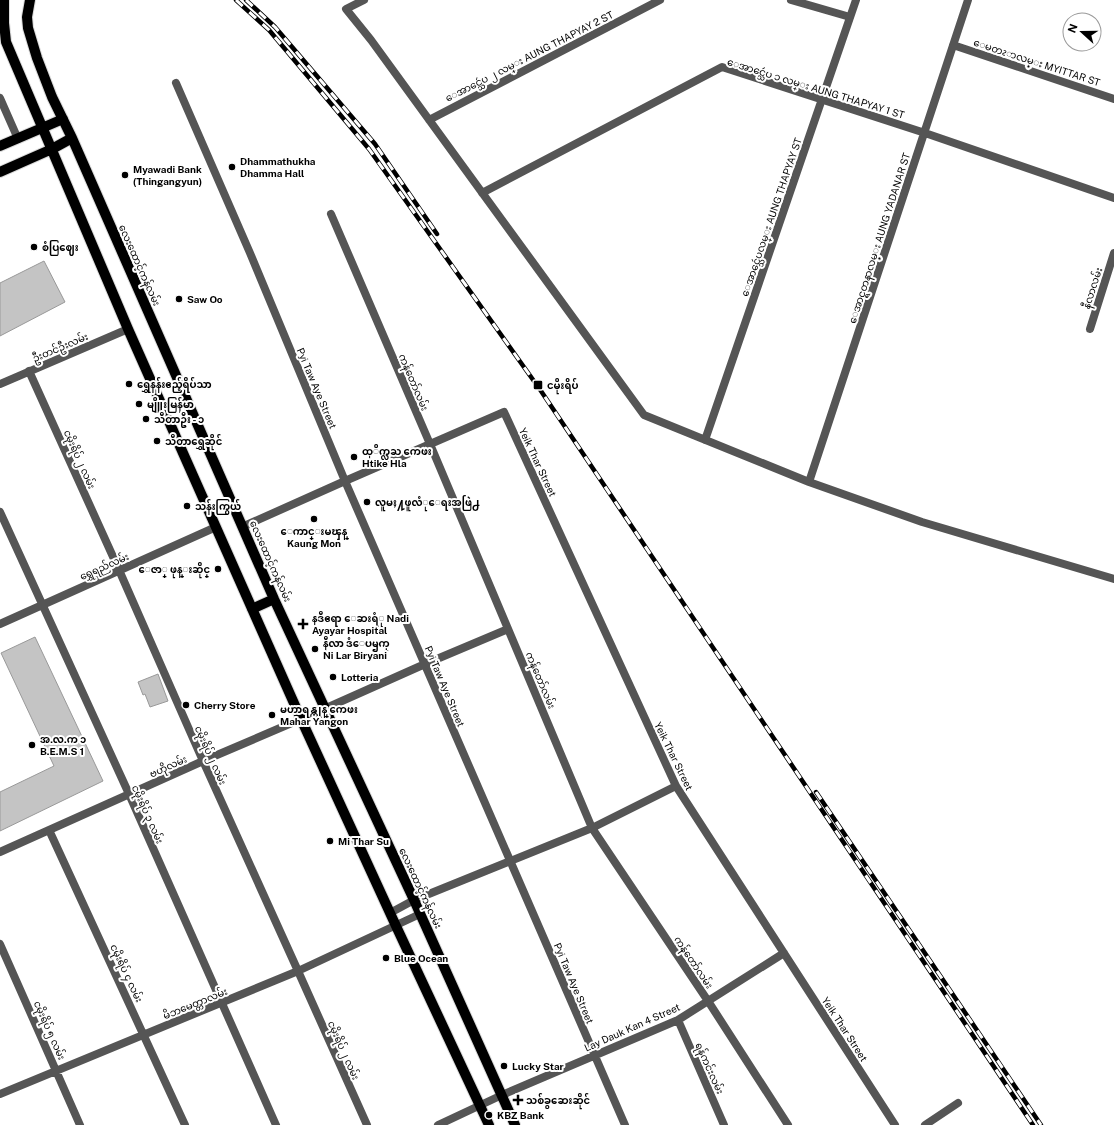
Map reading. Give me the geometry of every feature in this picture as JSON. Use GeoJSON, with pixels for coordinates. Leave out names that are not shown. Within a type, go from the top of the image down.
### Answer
{"type":"FeatureCollection","features":[{"type":"Feature","properties":{"kind":"main road"},"geometry":{"type":"LineString","coordinates":[[4,0],[6,42],[128,329],[301,719],[489,1125]]}},
{"type":"Feature","properties":{"kind":"main road","name":"လေးထောင့်ကန်လမ်း"},"geometry":{"type":"LineString","coordinates":[[30,0],[27,17],[28,28],[36,58],[274,599],[414,900],[516,1125]]}},
{"type":"Feature","properties":{"kind":"main road"},"geometry":{"type":"LineString","coordinates":[[0,146],[63,119]]}},
{"type":"Feature","properties":{"kind":"main road"},"geometry":{"type":"LineString","coordinates":[[0,172],[52,149],[72,138]]}},
{"type":"Feature","properties":{"kind":"main road"},"geometry":{"type":"LineString","coordinates":[[252,609],[274,599]]}},
{"type":"Feature","properties":{"kind":"main road"},"geometry":{"type":"LineString","coordinates":[[301,719],[324,708]]}},
{"type":"Feature","properties":{"kind":"street"},"geometry":{"type":"LineString","coordinates":[[364,0],[346,9],[371,40],[644,415],[809,482],[922,522],[1114,579]]}},
{"type":"Feature","properties":{"kind":"street","name":"ေအာင္သေဴပ ၂ လမ္း AUNG THAPYAY 2 ST"},"geometry":{"type":"LineString","coordinates":[[429,120],[660,0]]}},
{"type":"Feature","properties":{"kind":"street"},"geometry":{"type":"LineString","coordinates":[[791,0],[850,17]]}},
{"type":"Feature","properties":{"kind":"street","name":"ေအာင္သေဴပလမ္း AUNG THAPYAY ST"},"geometry":{"type":"LineString","coordinates":[[705,440],[856,0]]}},
{"type":"Feature","properties":{"kind":"street","name":"ေအာင္ရတနာလမ္း AUNG YADANAR ST"},"geometry":{"type":"LineString","coordinates":[[809,482],[968,0]]}},
{"type":"Feature","properties":{"kind":"street","name":"ေမတၩာလမ္း MYITTAR ST"},"geometry":{"type":"LineString","coordinates":[[953,45],[1114,99]]}},
{"type":"Feature","properties":{"kind":"street","name":"ေအာင္သေဴပ ၁ လမ္း AUNG THAPYAY 1 ST"},"geometry":{"type":"LineString","coordinates":[[482,193],[722,67],[924,133],[1114,198]]}},
{"type":"Feature","properties":{"kind":"street","name":"Pyi Taw Aye Street"},"geometry":{"type":"LineString","coordinates":[[176,83],[250,253],[345,481],[625,1125]]}},
{"type":"Feature","properties":{"kind":"street"},"geometry":{"type":"LineString","coordinates":[[0,98],[18,139]]}},
{"type":"Feature","properties":{"kind":"street","name":"ကန်တော်လမ်း"},"geometry":{"type":"LineString","coordinates":[[330,214],[430,444],[592,828],[708,1001],[788,1125]]}},
{"type":"Feature","properties":{"kind":"street","name":"နီလာလမ်း"},"geometry":{"type":"LineString","coordinates":[[1090,329],[1114,253]]}},
{"type":"Feature","properties":{"kind":"street","name":"ဦးတင်ဦးလမ်း"},"geometry":{"type":"LineString","coordinates":[[0,384],[128,329]]}},
{"type":"Feature","properties":{"kind":"street","name":"ငမိုးရိပ် ၂ လမ်း"},"geometry":{"type":"LineString","coordinates":[[29,371],[367,1125]]}},
{"type":"Feature","properties":{"kind":"street","name":"Yeik Thar Street"},"geometry":{"type":"LineString","coordinates":[[430,444],[504,412],[676,786],[895,1125]]}},
{"type":"Feature","properties":{"kind":"street"},"geometry":{"type":"LineString","coordinates":[[242,527],[430,444]]}},
{"type":"Feature","properties":{"kind":"street","name":"ငမိုးရိပ် ၃ လမ်း"},"geometry":{"type":"LineString","coordinates":[[0,512],[129,794],[276,1125]]}},
{"type":"Feature","properties":{"kind":"street","name":"ရွှေရည်လမ်း"},"geometry":{"type":"LineString","coordinates":[[0,624],[216,527]]}},
{"type":"Feature","properties":{"kind":"street"},"geometry":{"type":"LineString","coordinates":[[324,708],[508,629]]}},
{"type":"Feature","properties":{"kind":"street","name":"ဗဟိုလမ်း"},"geometry":{"type":"LineString","coordinates":[[0,852],[301,719]]}},
{"type":"Feature","properties":{"kind":"street"},"geometry":{"type":"LineString","coordinates":[[390,913],[414,900],[592,828],[676,786]]}},
{"type":"Feature","properties":{"kind":"street","name":"ငမိုးရိပ် ၄ လမ်း"},"geometry":{"type":"LineString","coordinates":[[49,830],[185,1125]]}},
{"type":"Feature","properties":{"kind":"street","name":"မိဘမေတ္တာလမ်း"},"geometry":{"type":"LineString","coordinates":[[0,1094],[57,1072],[298,971],[420,914]]}},
{"type":"Feature","properties":{"kind":"street","name":"ငမိုးရိပ် ၅ လမ်း"},"geometry":{"type":"LineString","coordinates":[[0,944],[80,1125]]}},
{"type":"Feature","properties":{"kind":"street","name":"Lay Dauk Kan 4 Street"},"geometry":{"type":"LineString","coordinates":[[438,1125],[502,1095],[678,1020],[784,953]]}},
{"type":"Feature","properties":{"kind":"street","name":"ရန်ကင်းလမ်း"},"geometry":{"type":"LineString","coordinates":[[678,1020],[724,1125]]}},
{"type":"Feature","properties":{"kind":"street"},"geometry":{"type":"LineString","coordinates":[[925,1125],[958,1103]]}},
{"type":"Feature","properties":{"kind":"building"},"geometry":{"type":"Polygon","coordinates":[[[44,261],[65,302],[0,336],[0,283],[44,261]]]}},
{"type":"Feature","properties":{"kind":"building"},"geometry":{"type":"Polygon","coordinates":[[[35,637],[103,781],[0,831],[0,792],[54,766],[1,653],[35,637]]]}},
{"type":"Feature","properties":{"kind":"building"},"geometry":{"type":"Polygon","coordinates":[[[158,674],[168,701],[150,707],[138,682],[158,674]]]}},
{"type":"Feature","properties":{"kind":"railway"},"geometry":{"type":"LineString","coordinates":[[236,0],[269,30],[369,149],[541,391],[1033,1125]]}},
{"type":"Feature","properties":{"kind":"railway"},"geometry":{"type":"LineString","coordinates":[[246,0],[275,27],[375,144],[437,234]]}},
{"type":"Feature","properties":{"kind":"railway"},"geometry":{"type":"LineString","coordinates":[[816,792],[1041,1125]]}},
{"type":"Feature","properties":{"kind":"place","name":"Dhammathukha Dhamma Hall"},"geometry":{"type":"Point","coordinates":[232,167]}},
{"type":"Feature","properties":{"kind":"place","name":"Myawadi Bank (Thingangyun)"},"geometry":{"type":"Point","coordinates":[125,175]}},
{"type":"Feature","properties":{"kind":"place","name":"စံပြဈေး"},"geometry":{"type":"Point","coordinates":[34,247]}},
{"type":"Feature","properties":{"kind":"place","name":"Saw Oo"},"geometry":{"type":"Point","coordinates":[179,299]}},
{"type":"Feature","properties":{"kind":"place","name":"ရွှေနန်းဧည့်ရိပ်သာ"},"geometry":{"type":"Point","coordinates":[129,384]}},
{"type":"Feature","properties":{"kind":"place","name":"ငမိုးရိပ်"},"geometry":{"type":"Point","coordinates":[538,385]}},
{"type":"Feature","properties":{"kind":"place","name":"မျိူးမြန်မာ"},"geometry":{"type":"Point","coordinates":[139,404]}},
{"type":"Feature","properties":{"kind":"place","name":"သီတာဦး - ၁"},"geometry":{"type":"Point","coordinates":[146,419]}},
{"type":"Feature","properties":{"kind":"place","name":"သီတာရွှေဆိုင်"},"geometry":{"type":"Point","coordinates":[157,441]}},
{"type":"Feature","properties":{"kind":"place","name":"ထုိက္လႀ ကေဖး Htike Hla"},"geometry":{"type":"Point","coordinates":[354,457]}},
{"type":"Feature","properties":{"kind":"place","name":"လူမႈ႔ဖူလံုေရးအဖြဲ႕"},"geometry":{"type":"Point","coordinates":[367,502]}},
{"type":"Feature","properties":{"kind":"place","name":"သန်းကြွယ်"},"geometry":{"type":"Point","coordinates":[187,506]}},
{"type":"Feature","properties":{"kind":"place","name":"ေကာင္းမၾန္ Kaung Mon"},"geometry":{"type":"Point","coordinates":[314,519]}},
{"type":"Feature","properties":{"kind":"place","name":"ေဇာ္ ဖုန္းဆိုင္"},"geometry":{"type":"Point","coordinates":[218,569]}},
{"type":"Feature","properties":{"kind":"place","name":"နဒီဧရာ ေဆးရံု Nadi Ayayar Hospital"},"geometry":{"type":"Point","coordinates":[303,624]}},
{"type":"Feature","properties":{"kind":"place","name":"နီလာ ဒံေပၝက္ Ni Lar Biryani"},"geometry":{"type":"Point","coordinates":[315,649]}},
{"type":"Feature","properties":{"kind":"place","name":"Lotteria"},"geometry":{"type":"Point","coordinates":[333,677]}},
{"type":"Feature","properties":{"kind":"place","name":"Cherry Store"},"geometry":{"type":"Point","coordinates":[186,705]}},
{"type":"Feature","properties":{"kind":"place","name":"မဟာရန္ကုန္ ကေဖး Mahar Yangon"},"geometry":{"type":"Point","coordinates":[272,715]}},
{"type":"Feature","properties":{"kind":"place","name":"အ.လ.က ၁ B.E.M.S 1"},"geometry":{"type":"Point","coordinates":[32,745]}},
{"type":"Feature","properties":{"kind":"place","name":"Mi Thar Su"},"geometry":{"type":"Point","coordinates":[330,841]}},
{"type":"Feature","properties":{"kind":"place","name":"Blue Ocean"},"geometry":{"type":"Point","coordinates":[386,958]}},
{"type":"Feature","properties":{"kind":"place","name":"Lucky Star"},"geometry":{"type":"Point","coordinates":[504,1066]}},
{"type":"Feature","properties":{"kind":"place","name":"သစ်ခွဆေးဆိုင်"},"geometry":{"type":"Point","coordinates":[518,1100]}},
{"type":"Feature","properties":{"kind":"place","name":"KBZ Bank"},"geometry":{"type":"Point","coordinates":[489,1115]}}]}
